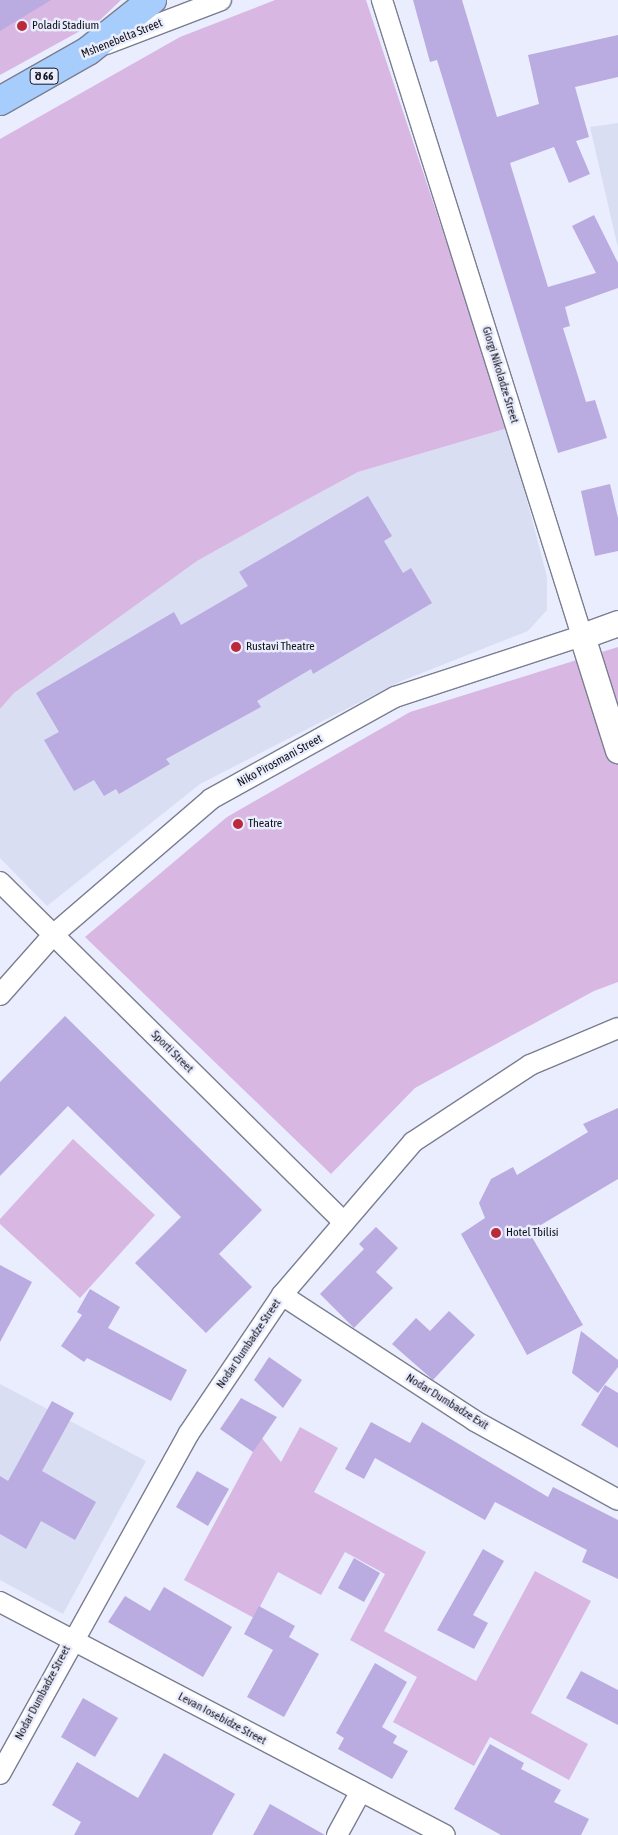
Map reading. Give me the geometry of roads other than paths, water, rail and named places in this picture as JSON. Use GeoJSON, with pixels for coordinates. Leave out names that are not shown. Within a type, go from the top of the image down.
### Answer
{"type":"FeatureCollection","features":[{"type":"Feature","properties":{"kind":"main road","name":"შ 66"},"geometry":{"type":"LineString","coordinates":[[88,51],[152,0]]}},
{"type":"Feature","properties":{"kind":"main road","name":"Mshenebelta Street"},"geometry":{"type":"LineString","coordinates":[[0,101],[88,51]]}},
{"type":"Feature","properties":{"kind":"street","name":"Mshenebelta Street"},"geometry":{"type":"LineString","coordinates":[[88,51],[221,0]]}},
{"type":"Feature","properties":{"kind":"street","name":"Giorgi Nikoladze Street"},"geometry":{"type":"LineString","coordinates":[[382,0],[618,750]]}},
{"type":"Feature","properties":{"kind":"street","name":"Niko Pirosmani Street"},"geometry":{"type":"LineString","coordinates":[[0,995],[53,934],[211,799],[395,697],[582,636],[618,622]]}},
{"type":"Feature","properties":{"kind":"street","name":"Sporti Street"},"geometry":{"type":"LineString","coordinates":[[0,882],[344,1222]]}},
{"type":"Feature","properties":{"kind":"street","name":"Nodar Dumbadze Street"},"geometry":{"type":"LineString","coordinates":[[0,1774],[71,1640],[189,1433],[282,1295],[413,1142],[530,1065],[618,1028]]}},
{"type":"Feature","properties":{"kind":"street","name":"Nodar Dumbadze Exit"},"geometry":{"type":"LineString","coordinates":[[282,1295],[475,1420],[618,1500]]}},
{"type":"Feature","properties":{"kind":"street","name":"Levan Iosebidze Street"},"geometry":{"type":"LineString","coordinates":[[0,1602],[445,1835]]}},
{"type":"Feature","properties":{"kind":"street"},"geometry":{"type":"LineString","coordinates":[[337,1835],[361,1791]]}},
{"type":"Feature","properties":{"kind":"place","name":"Poladi Stadium"},"geometry":{"type":"Point","coordinates":[22,26]}},
{"type":"Feature","properties":{"kind":"place","name":"Rustavi Theatre"},"geometry":{"type":"Point","coordinates":[236,647]}},
{"type":"Feature","properties":{"kind":"place","name":"Theatre"},"geometry":{"type":"Point","coordinates":[238,824]}},
{"type":"Feature","properties":{"kind":"place","name":"Hotel Tbilisi"},"geometry":{"type":"Point","coordinates":[496,1233]}}]}
